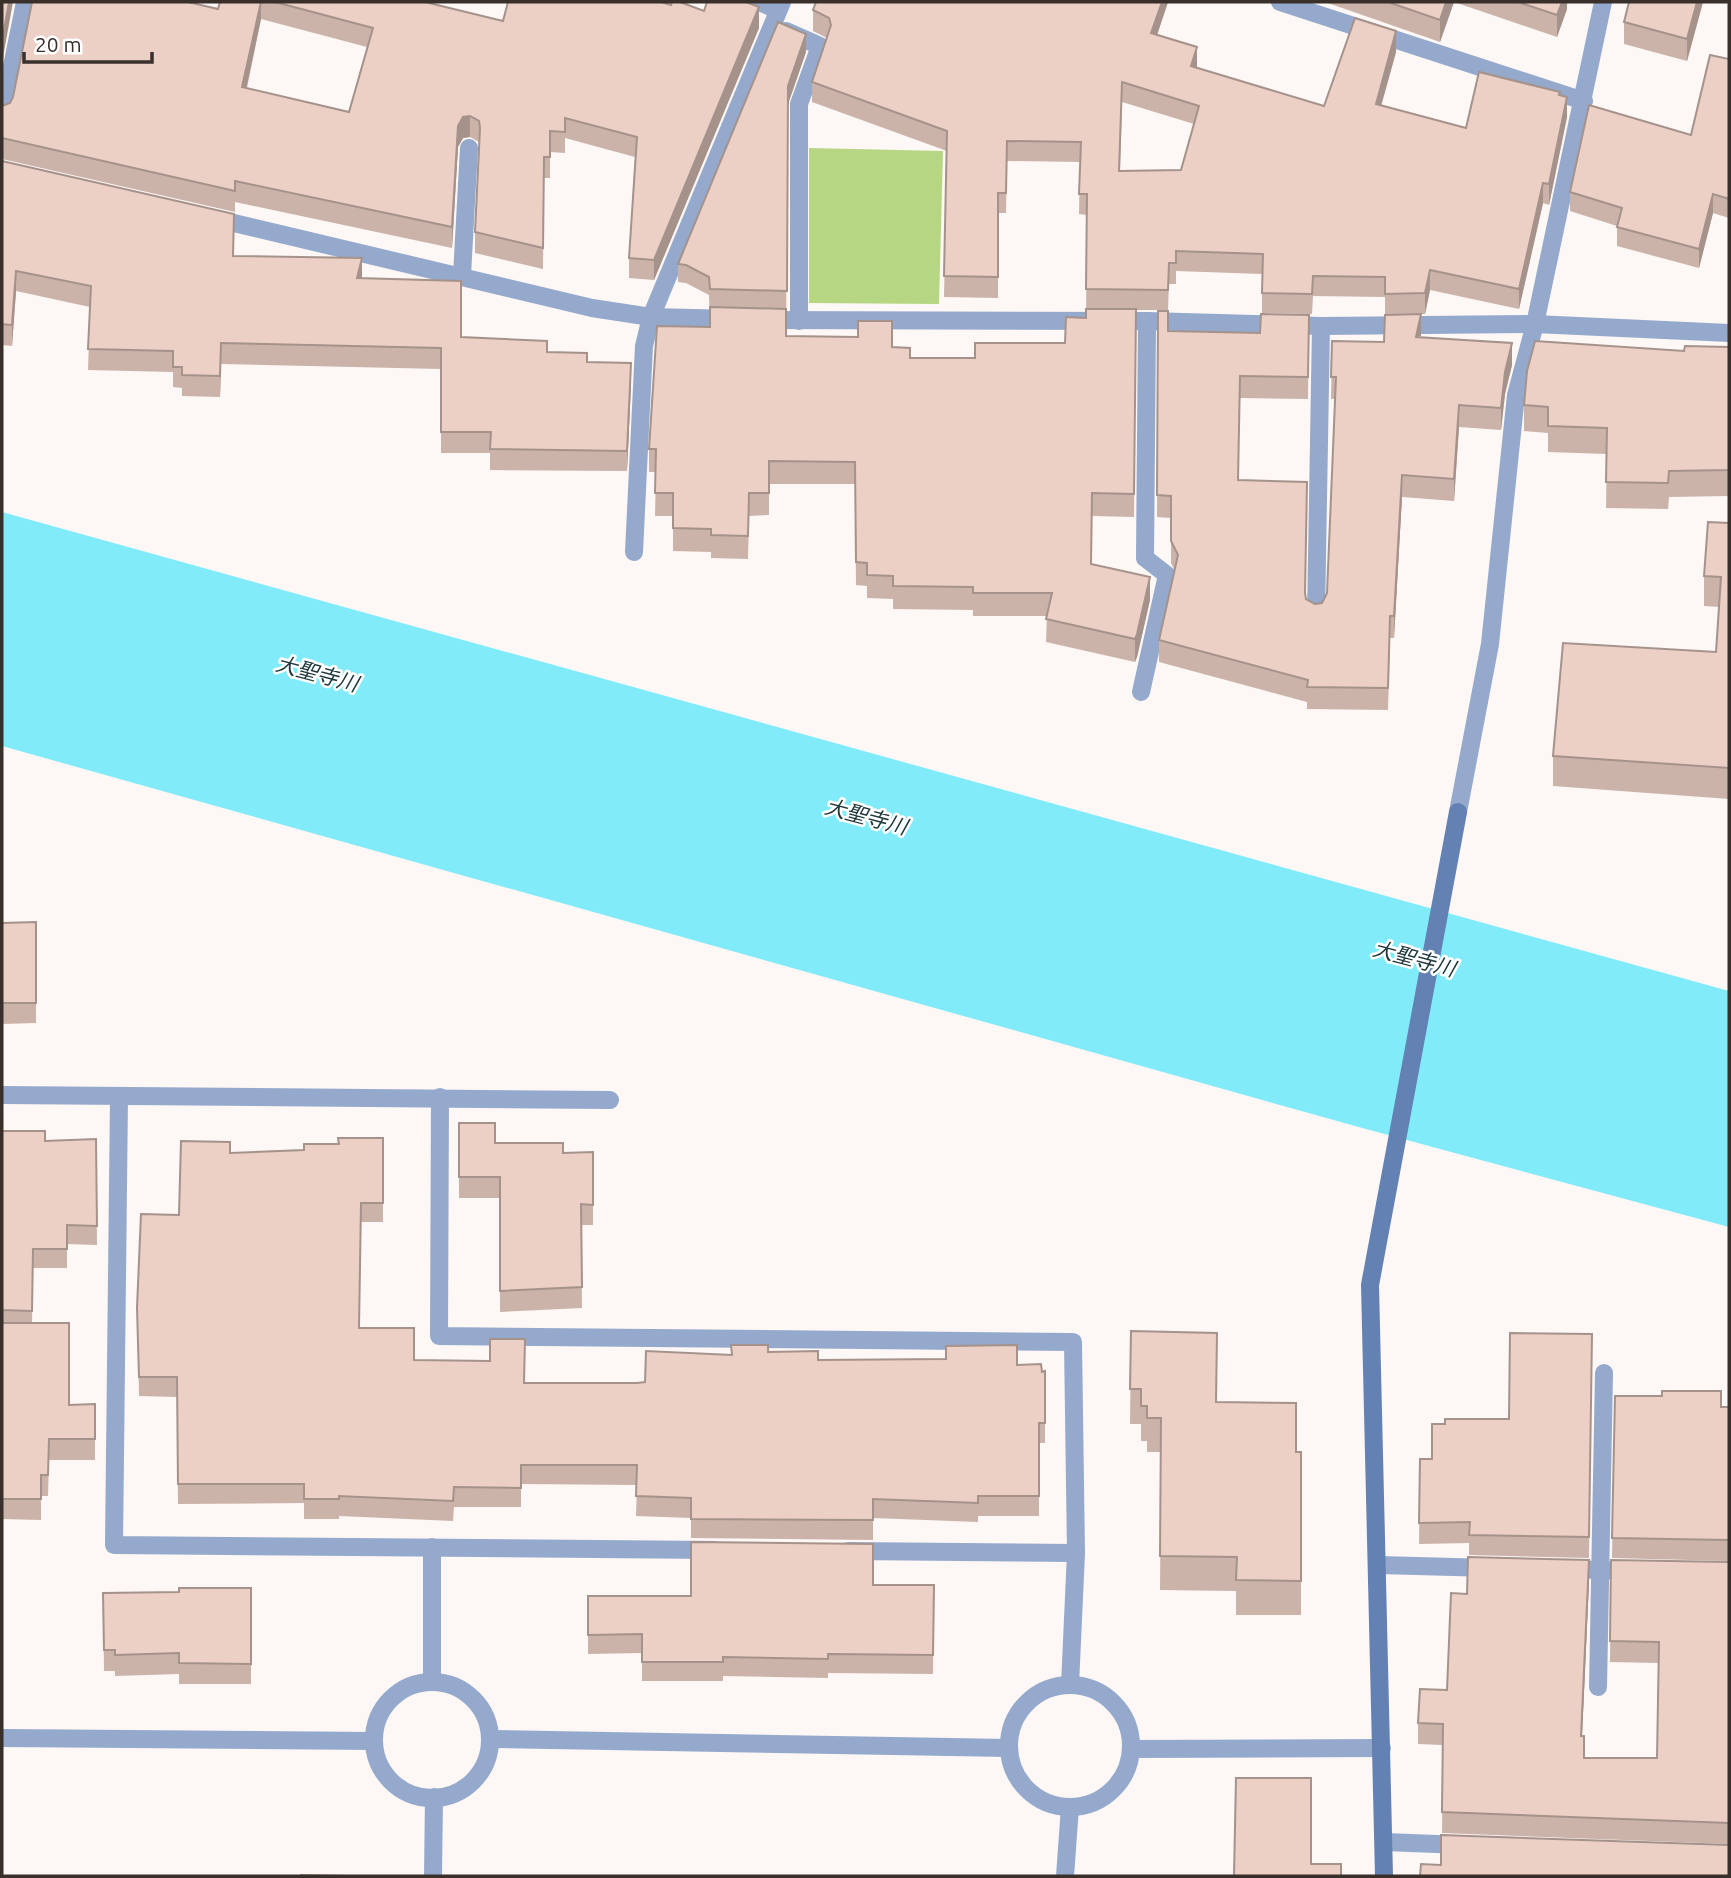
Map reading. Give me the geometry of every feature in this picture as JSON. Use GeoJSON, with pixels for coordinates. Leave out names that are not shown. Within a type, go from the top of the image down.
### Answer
{"type":"FeatureCollection","features":[{"type":"Feature","properties":{"kind":"street"},"geometry":{"type":"LineString","coordinates":[[2,116],[25,2]]}},
{"type":"Feature","properties":{"kind":"street"},"geometry":{"type":"LineString","coordinates":[[759,2],[778,12],[820,46],[799,104],[799,321]]}},
{"type":"Feature","properties":{"kind":"street"},"geometry":{"type":"LineString","coordinates":[[1280,2],[1584,101]]}},
{"type":"Feature","properties":{"kind":"street"},"geometry":{"type":"LineString","coordinates":[[1384,1876],[1379,1565],[1370,1286],[1490,644],[1517,395],[1535,324],[1604,2]]}},
{"type":"Feature","properties":{"kind":"street"},"geometry":{"type":"LineString","coordinates":[[634,552],[644,346],[650,317],[778,12]]}},
{"type":"Feature","properties":{"kind":"street"},"geometry":{"type":"LineString","coordinates":[[462,275],[469,148]]}},
{"type":"Feature","properties":{"kind":"street"},"geometry":{"type":"LineString","coordinates":[[191,213],[593,308],[650,317],[799,321],[1147,321],[1321,326],[1535,324],[1729,333]]}},
{"type":"Feature","properties":{"kind":"street"},"geometry":{"type":"LineString","coordinates":[[1141,692],[1167,575],[1145,558],[1147,321]]}},
{"type":"Feature","properties":{"kind":"street"},"geometry":{"type":"LineString","coordinates":[[1316,615],[1321,326]]}},
{"type":"Feature","properties":{"kind":"street"},"geometry":{"type":"LineString","coordinates":[[2,1095],[610,1100]]}},
{"type":"Feature","properties":{"kind":"street"},"geometry":{"type":"LineString","coordinates":[[118,1097],[114,1545],[740,1550]]}},
{"type":"Feature","properties":{"kind":"street"},"geometry":{"type":"LineString","coordinates":[[440,1097],[439,1336],[1073,1342],[1076,1553],[1070,1685]]}},
{"type":"Feature","properties":{"kind":"street"},"geometry":{"type":"LineString","coordinates":[[1598,1687],[1604,1373]]}},
{"type":"Feature","properties":{"kind":"street"},"geometry":{"type":"LineString","coordinates":[[432,1547],[432,1681]]}},
{"type":"Feature","properties":{"kind":"street"},"geometry":{"type":"LineString","coordinates":[[824,1551],[1076,1553]]}},
{"type":"Feature","properties":{"kind":"street"},"geometry":{"type":"LineString","coordinates":[[1379,1565],[1504,1568]]}},
{"type":"Feature","properties":{"kind":"street"},"geometry":{"type":"LineString","coordinates":[[1545,1569],[1652,1571]]}},
{"type":"Feature","properties":{"kind":"street"},"geometry":{"type":"LineString","coordinates":[[432,1681],[450,1684],[466,1692],[479,1705],[488,1722],[491,1739],[487,1759],[477,1776],[462,1790],[443,1797],[404,1791],[388,1778],[378,1761],[374,1741],[376,1723],[391,1700],[413,1685],[432,1681]]}},
{"type":"Feature","properties":{"kind":"street"},"geometry":{"type":"LineString","coordinates":[[1070,1685],[1090,1689],[1107,1698],[1120,1712],[1128,1729],[1131,1749],[1126,1769],[1115,1787],[1099,1800],[1070,1807],[1039,1800],[1023,1786],[1012,1768],[1008,1748],[1011,1729],[1020,1711],[1042,1693],[1070,1685]]}},
{"type":"Feature","properties":{"kind":"street"},"geometry":{"type":"LineString","coordinates":[[2,1738],[374,1741]]}},
{"type":"Feature","properties":{"kind":"street"},"geometry":{"type":"LineString","coordinates":[[491,1739],[1008,1748]]}},
{"type":"Feature","properties":{"kind":"street"},"geometry":{"type":"LineString","coordinates":[[1131,1749],[1382,1748]]}},
{"type":"Feature","properties":{"kind":"street"},"geometry":{"type":"LineString","coordinates":[[433,1876],[434,1797]]}},
{"type":"Feature","properties":{"kind":"street"},"geometry":{"type":"LineString","coordinates":[[1065,1876],[1070,1807]]}},
{"type":"Feature","properties":{"kind":"street"},"geometry":{"type":"LineString","coordinates":[[1384,1842],[1481,1846]]}},
{"type":"Feature","properties":{"kind":"green space"},"geometry":{"type":"Polygon","coordinates":[[[809,148],[943,151],[939,304],[809,303],[809,148]]]}},
{"type":"Feature","properties":{"kind":"water","name":"大聖寺川"},"geometry":{"type":"Polygon","coordinates":[[[2,512],[1729,991],[1729,1227],[1355,1126],[2,746],[2,512]]]}},
{"type":"Feature","properties":{"kind":"building"},"geometry":{"type":"Polygon","coordinates":[[[2,2],[9,2],[2,42],[2,2]]]}},
{"type":"Feature","properties":{"kind":"building"},"geometry":{"type":"Polygon","coordinates":[[[32,2],[188,2],[218,9],[220,2],[261,2],[242,87],[349,112],[373,28],[275,2],[425,2],[503,21],[508,2],[661,2],[671,5],[672,2],[680,2],[704,11],[707,2],[746,2],[759,7],[654,260],[629,258],[637,137],[565,118],[565,132],[550,131],[550,157],[544,157],[543,248],[475,232],[480,128],[479,121],[470,116],[463,117],[458,126],[452,227],[235,181],[235,191],[2,138],[2,106],[10,103],[13,97],[32,2]]]}},
{"type":"Feature","properties":{"kind":"building"},"geometry":{"type":"Polygon","coordinates":[[[816,2],[1162,2],[1151,33],[1197,47],[1191,66],[1324,106],[1355,18],[1396,31],[1376,104],[1466,128],[1479,72],[1560,92],[1559,95],[1567,97],[1549,184],[1543,183],[1519,289],[1430,270],[1425,293],[1385,294],[1385,277],[1313,276],[1312,294],[1262,293],[1263,254],[1176,251],[1176,263],[1169,263],[1168,290],[1086,289],[1087,194],[1079,194],[1081,142],[1007,141],[1006,193],[998,193],[998,277],[944,276],[947,131],[812,82],[831,25],[829,18],[813,10],[816,2]],[[1122,82],[1119,171],[1181,170],[1199,106],[1122,82]]]}},
{"type":"Feature","properties":{"kind":"building"},"geometry":{"type":"Polygon","coordinates":[[[1388,2],[1446,2],[1440,20],[1388,2]]]}},
{"type":"Feature","properties":{"kind":"building"},"geometry":{"type":"Polygon","coordinates":[[[1518,2],[1562,2],[1557,15],[1518,2]]]}},
{"type":"Feature","properties":{"kind":"building"},"geometry":{"type":"Polygon","coordinates":[[[1629,2],[1697,2],[1687,39],[1624,22],[1629,2]]]}},
{"type":"Feature","properties":{"kind":"building"},"geometry":{"type":"Polygon","coordinates":[[[778,22],[806,34],[788,86],[787,291],[710,289],[709,277],[686,265],[678,264],[778,22]]]}},
{"type":"Feature","properties":{"kind":"building"},"geometry":{"type":"Polygon","coordinates":[[[1710,55],[1729,59],[1729,199],[1713,194],[1699,249],[1617,227],[1622,208],[1570,192],[1589,105],[1691,135],[1710,55]]]}},
{"type":"Feature","properties":{"kind":"building"},"geometry":{"type":"Polygon","coordinates":[[[2,161],[234,214],[233,256],[362,258],[357,278],[461,281],[461,337],[547,341],[547,352],[587,353],[587,362],[631,363],[627,451],[490,449],[491,432],[441,432],[441,348],[221,343],[220,376],[182,375],[182,367],[173,367],[173,351],[88,349],[91,286],[16,271],[12,325],[2,324],[2,161]]]}},
{"type":"Feature","properties":{"kind":"building"},"geometry":{"type":"Polygon","coordinates":[[[710,307],[786,309],[786,336],[858,337],[858,321],[892,321],[892,347],[910,348],[910,358],[975,358],[975,343],[1065,343],[1066,317],[1086,318],[1086,309],[1136,309],[1134,494],[1092,493],[1091,564],[1150,577],[1135,639],[1046,619],[1052,593],[973,593],[973,587],[893,586],[893,576],[867,575],[867,563],[856,562],[855,462],[769,461],[769,493],[749,493],[748,536],[711,535],[711,529],[673,528],[673,493],[655,493],[656,449],[649,449],[657,326],[710,327],[710,307]]]}},
{"type":"Feature","properties":{"kind":"building"},"geometry":{"type":"Polygon","coordinates":[[[1158,311],[1168,311],[1168,331],[1260,333],[1261,314],[1309,315],[1308,377],[1240,376],[1238,480],[1307,482],[1305,593],[1306,599],[1315,604],[1322,603],[1327,593],[1336,377],[1331,377],[1332,341],[1384,342],[1385,315],[1421,314],[1416,337],[1512,343],[1501,408],[1459,405],[1454,479],[1402,475],[1394,616],[1390,616],[1388,688],[1307,687],[1308,680],[1159,640],[1178,555],[1171,541],[1171,496],[1157,495],[1158,311]]]}},
{"type":"Feature","properties":{"kind":"building"},"geometry":{"type":"Polygon","coordinates":[[[1535,341],[1684,351],[1685,346],[1729,347],[1729,470],[1669,471],[1668,483],[1606,482],[1607,428],[1548,426],[1548,407],[1524,405],[1527,371],[1535,341]]]}},
{"type":"Feature","properties":{"kind":"building"},"geometry":{"type":"Polygon","coordinates":[[[1708,522],[1729,523],[1729,768],[1553,756],[1563,643],[1716,652],[1721,577],[1704,576],[1708,522]]]}},
{"type":"Feature","properties":{"kind":"building"},"geometry":{"type":"Polygon","coordinates":[[[36,922],[36,1003],[2,1003],[2,923],[36,922]]]}},
{"type":"Feature","properties":{"kind":"building"},"geometry":{"type":"Polygon","coordinates":[[[459,1123],[495,1123],[495,1143],[563,1143],[563,1153],[593,1152],[593,1205],[581,1204],[582,1287],[500,1291],[500,1177],[459,1177],[459,1123]]]}},
{"type":"Feature","properties":{"kind":"building"},"geometry":{"type":"Polygon","coordinates":[[[2,1131],[45,1131],[45,1141],[96,1139],[97,1226],[67,1225],[67,1249],[33,1249],[32,1311],[2,1310],[2,1131]]]}},
{"type":"Feature","properties":{"kind":"building"},"geometry":{"type":"Polygon","coordinates":[[[338,1138],[383,1138],[383,1203],[361,1203],[359,1328],[414,1328],[414,1360],[490,1361],[490,1339],[525,1339],[524,1383],[637,1383],[645,1382],[646,1351],[732,1355],[731,1345],[768,1345],[768,1352],[818,1351],[818,1360],[946,1359],[946,1346],[1017,1345],[1017,1365],[1041,1364],[1042,1372],[1045,1371],[1045,1423],[1039,1423],[1039,1496],[978,1496],[978,1503],[873,1499],[873,1520],[691,1519],[691,1498],[636,1496],[637,1465],[521,1465],[521,1488],[454,1487],[453,1501],[339,1496],[339,1499],[304,1499],[304,1484],[178,1484],[177,1377],[139,1377],[137,1308],[141,1214],[179,1215],[181,1141],[230,1142],[230,1153],[304,1150],[304,1144],[339,1144],[338,1138]]]}},
{"type":"Feature","properties":{"kind":"building"},"geometry":{"type":"Polygon","coordinates":[[[2,1323],[69,1323],[69,1405],[95,1404],[95,1439],[49,1439],[48,1475],[41,1475],[41,1499],[2,1499],[2,1323]]]}},
{"type":"Feature","properties":{"kind":"building"},"geometry":{"type":"Polygon","coordinates":[[[1131,1331],[1217,1333],[1216,1402],[1296,1403],[1296,1452],[1301,1452],[1301,1581],[1236,1580],[1237,1557],[1160,1556],[1161,1418],[1147,1418],[1147,1406],[1141,1406],[1141,1389],[1130,1389],[1131,1331]]]}},
{"type":"Feature","properties":{"kind":"building"},"geometry":{"type":"Polygon","coordinates":[[[1510,1333],[1592,1334],[1589,1537],[1469,1535],[1470,1522],[1419,1523],[1420,1459],[1432,1459],[1432,1424],[1445,1424],[1445,1419],[1509,1419],[1510,1333]]]}},
{"type":"Feature","properties":{"kind":"building"},"geometry":{"type":"Polygon","coordinates":[[[1662,1391],[1721,1391],[1721,1407],[1729,1407],[1729,1540],[1612,1538],[1615,1396],[1662,1396],[1662,1391]]]}},
{"type":"Feature","properties":{"kind":"building"},"geometry":{"type":"Polygon","coordinates":[[[691,1542],[873,1544],[873,1585],[934,1585],[933,1655],[828,1654],[828,1659],[723,1657],[723,1662],[642,1662],[642,1634],[588,1635],[588,1596],[691,1596],[691,1542]]]}},
{"type":"Feature","properties":{"kind":"building"},"geometry":{"type":"Polygon","coordinates":[[[1468,1557],[1589,1560],[1581,1736],[1584,1736],[1584,1758],[1657,1758],[1659,1642],[1610,1641],[1611,1560],[1729,1562],[1729,1823],[1442,1812],[1443,1724],[1418,1723],[1420,1689],[1447,1690],[1451,1593],[1467,1594],[1468,1557]]]}},
{"type":"Feature","properties":{"kind":"building"},"geometry":{"type":"Polygon","coordinates":[[[179,1588],[251,1588],[251,1664],[179,1663],[179,1653],[115,1655],[115,1650],[104,1650],[103,1593],[179,1592],[179,1588]]]}},
{"type":"Feature","properties":{"kind":"building"},"geometry":{"type":"Polygon","coordinates":[[[1236,1778],[1311,1778],[1311,1864],[1341,1864],[1341,1876],[1234,1876],[1236,1778]]]}},
{"type":"Feature","properties":{"kind":"building"},"geometry":{"type":"Polygon","coordinates":[[[1441,1835],[1729,1845],[1729,1876],[1420,1876],[1421,1864],[1441,1865],[1441,1835]]]}}]}
